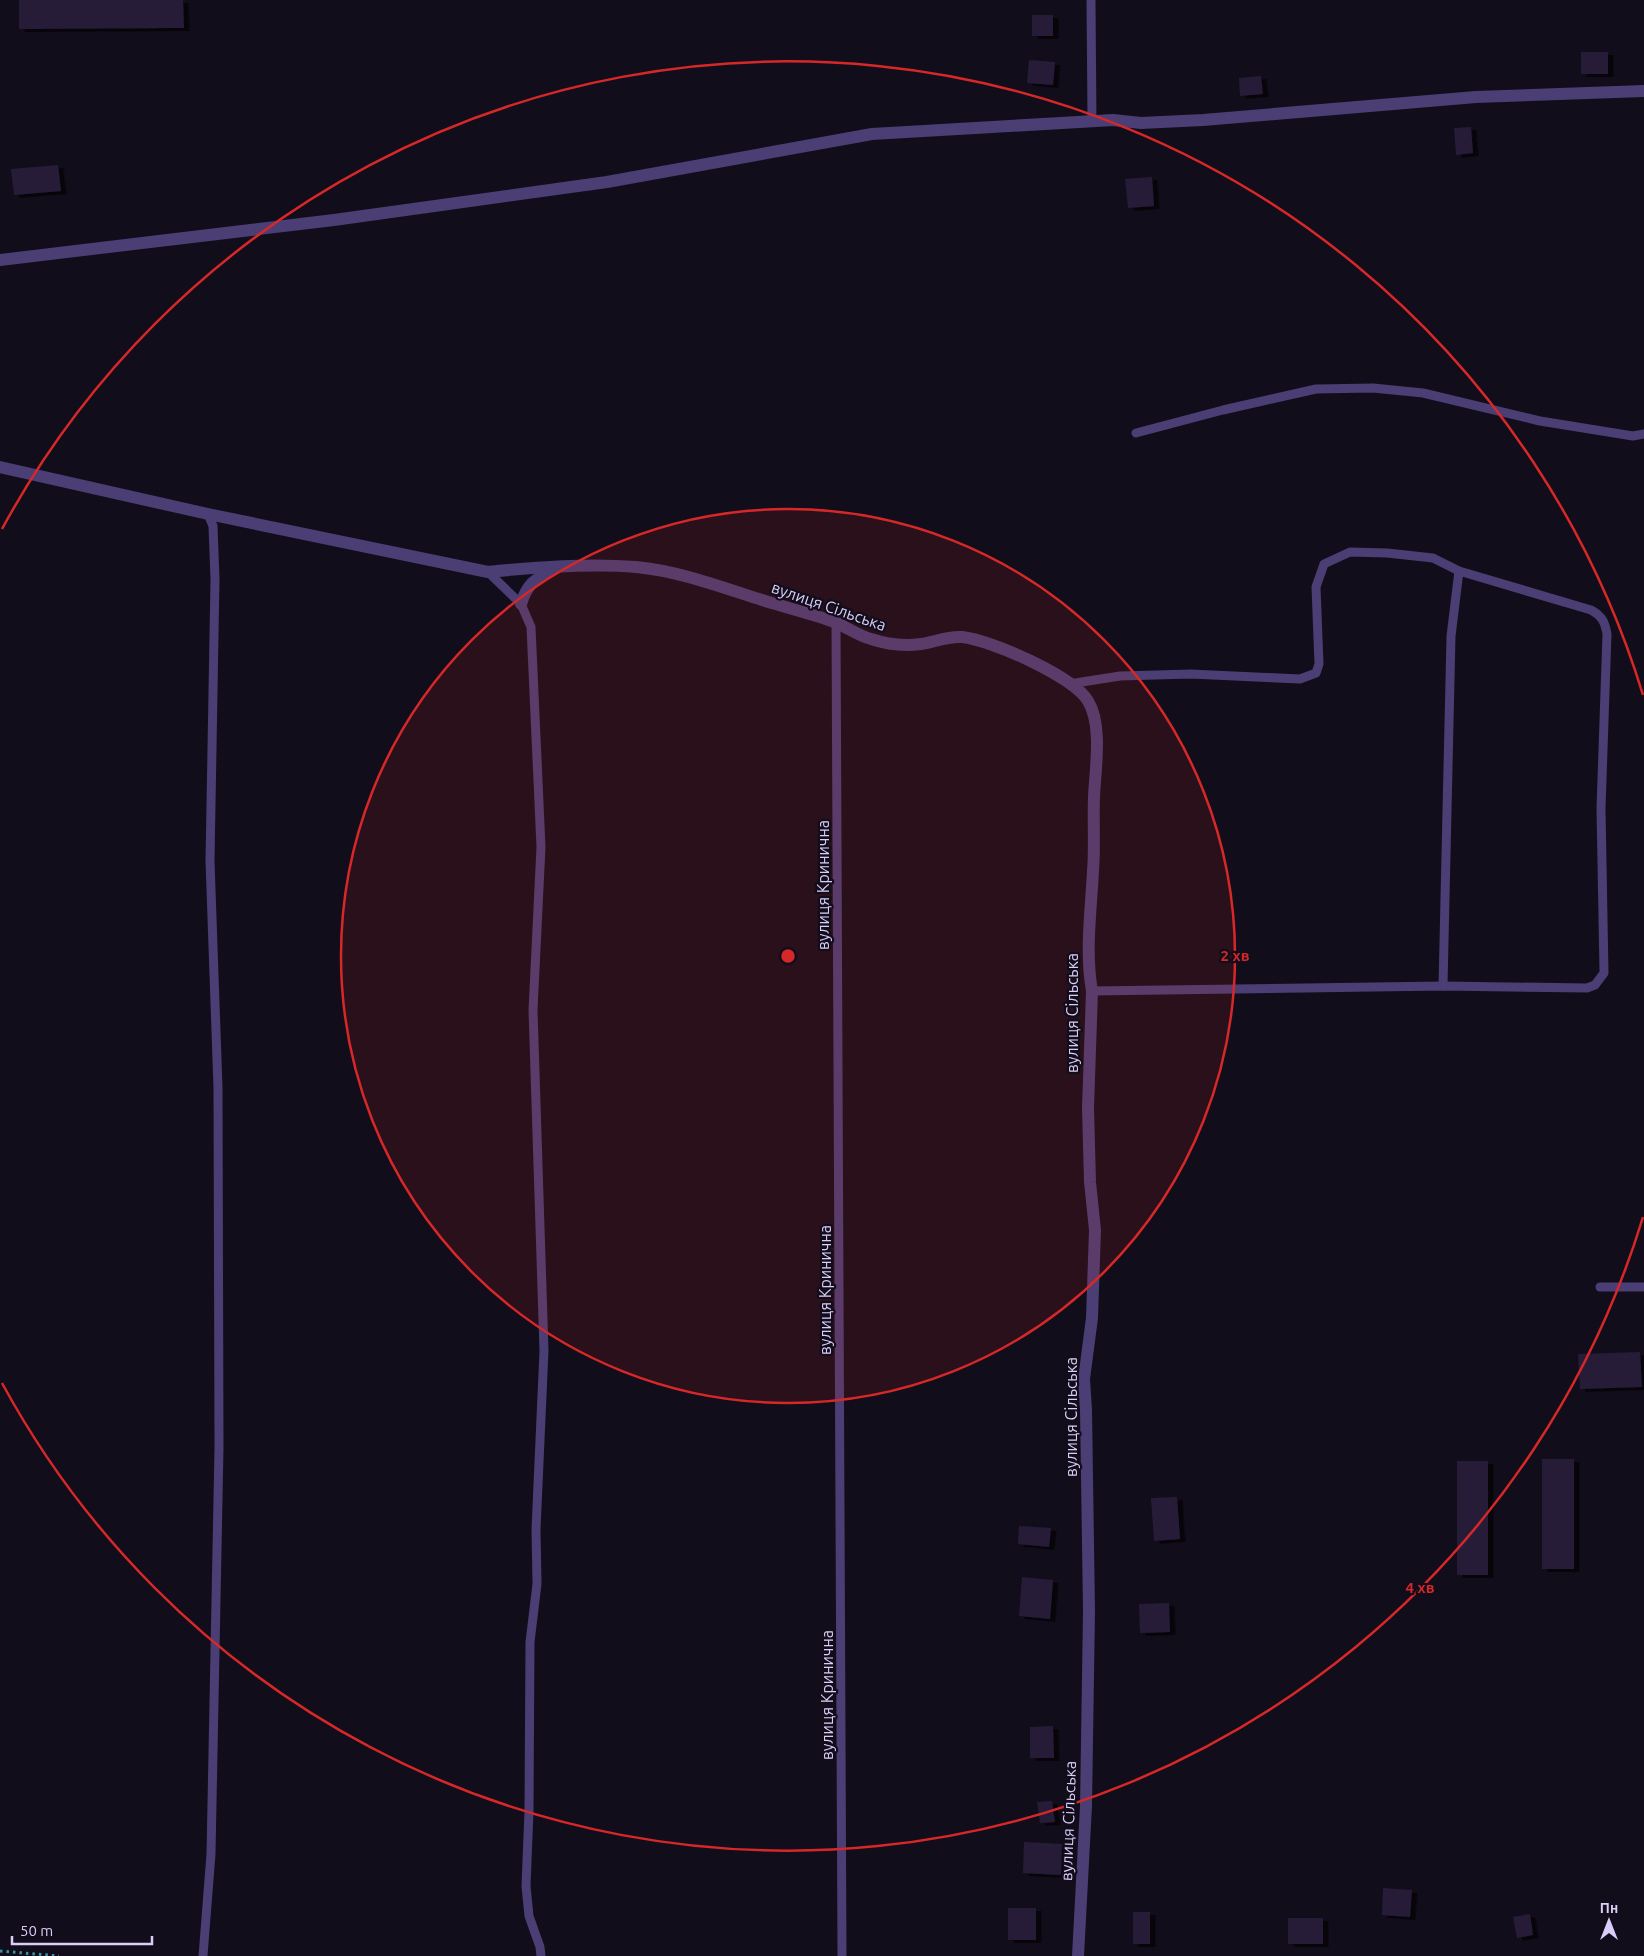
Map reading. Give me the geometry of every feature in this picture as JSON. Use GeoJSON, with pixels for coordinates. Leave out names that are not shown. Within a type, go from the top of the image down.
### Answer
{"type":"FeatureCollection","features":[{"type":"Feature","properties":{"kind":"street"},"geometry":{"type":"LineString","coordinates":[[0,260],[334,220],[607,182],[872,134],[1113,120],[1141,123],[1203,120],[1476,97],[1644,91]]}},
{"type":"Feature","properties":{"kind":"street","name":"вулиця Сільська"},"geometry":{"type":"LineString","coordinates":[[0,467],[208,514],[488,572],[535,567],[637,567],[686,577],[836,623],[870,639],[897,645],[920,644],[950,637],[963,637],[985,642],[1024,658],[1070,684],[1088,701],[1098,742],[1093,813],[1094,869],[1088,933],[1089,974],[1092,991],[1088,1108],[1090,1182],[1095,1230],[1092,1318],[1084,1379],[1089,1612],[1086,1806],[1078,1956]]}},
{"type":"Feature","properties":{"kind":"street"},"geometry":{"type":"LineString","coordinates":[[521,604],[526,589],[537,579],[558,567]]}},
{"type":"Feature","properties":{"kind":"lane"},"geometry":{"type":"LineString","coordinates":[[1091,0],[1092,122]]}},
{"type":"Feature","properties":{"kind":"lane"},"geometry":{"type":"LineString","coordinates":[[1136,433],[1223,410],[1316,389],[1373,388],[1423,393],[1540,421],[1633,436],[1644,434]]}},
{"type":"Feature","properties":{"kind":"lane"},"geometry":{"type":"LineString","coordinates":[[203,1956],[211,1854],[220,1324],[218,1088],[210,861],[215,579],[213,526],[208,514]]}},
{"type":"Feature","properties":{"kind":"lane"},"geometry":{"type":"LineString","coordinates":[[1070,684],[1120,676],[1191,674],[1300,679],[1316,673],[1319,664],[1316,586],[1324,564],[1350,552],[1387,553],[1433,558],[1459,571],[1591,610],[1599,614],[1605,623],[1607,634],[1601,808],[1604,973],[1596,985],[1587,988],[1443,986],[1092,991]]}},
{"type":"Feature","properties":{"kind":"lane"},"geometry":{"type":"LineString","coordinates":[[1443,986],[1451,636],[1459,571]]}},
{"type":"Feature","properties":{"kind":"lane"},"geometry":{"type":"LineString","coordinates":[[488,572],[521,604],[531,627],[541,847],[533,1010],[544,1351],[536,1529],[537,1584],[530,1642],[529,1811],[526,1886],[529,1916],[540,1947],[541,1956]]}},
{"type":"Feature","properties":{"kind":"lane","name":"вулиця Кринична"},"geometry":{"type":"LineString","coordinates":[[836,623],[842,1956]]}},
{"type":"Feature","properties":{"kind":"lane"},"geometry":{"type":"LineString","coordinates":[[1600,1287],[1644,1287]]}},
{"type":"Feature","properties":{"kind":"path"},"geometry":{"type":"LineString","coordinates":[[0,1952],[59,1956]]}},
{"type":"Feature","properties":{"kind":"building"},"geometry":{"type":"Polygon","coordinates":[[[19,0],[183,0],[184,28],[19,29],[19,0]]]}},
{"type":"Feature","properties":{"kind":"building"},"geometry":{"type":"Polygon","coordinates":[[[1032,15],[1053,15],[1053,36],[1032,36],[1032,15]]]}},
{"type":"Feature","properties":{"kind":"building"},"geometry":{"type":"Polygon","coordinates":[[[1581,52],[1608,52],[1608,74],[1581,74],[1581,52]]]}},
{"type":"Feature","properties":{"kind":"building"},"geometry":{"type":"Polygon","coordinates":[[[1029,60],[1055,62],[1053,85],[1027,83],[1029,60]]]}},
{"type":"Feature","properties":{"kind":"building"},"geometry":{"type":"Polygon","coordinates":[[[1261,76],[1263,94],[1240,96],[1239,78],[1261,76]]]}},
{"type":"Feature","properties":{"kind":"building"},"geometry":{"type":"Polygon","coordinates":[[[1471,127],[1473,153],[1456,155],[1454,128],[1471,127]]]}},
{"type":"Feature","properties":{"kind":"building"},"geometry":{"type":"Polygon","coordinates":[[[58,165],[61,191],[14,195],[11,169],[58,165]]]}},
{"type":"Feature","properties":{"kind":"building"},"geometry":{"type":"Polygon","coordinates":[[[1152,177],[1154,206],[1128,208],[1125,179],[1152,177]]]}},
{"type":"Feature","properties":{"kind":"building"},"geometry":{"type":"Polygon","coordinates":[[[1640,1352],[1642,1387],[1580,1389],[1578,1354],[1640,1352]]]}},
{"type":"Feature","properties":{"kind":"building"},"geometry":{"type":"Polygon","coordinates":[[[1542,1459],[1574,1459],[1574,1569],[1542,1569],[1542,1459]]]}},
{"type":"Feature","properties":{"kind":"building"},"geometry":{"type":"Polygon","coordinates":[[[1457,1461],[1488,1461],[1488,1575],[1457,1575],[1457,1461]]]}},
{"type":"Feature","properties":{"kind":"building"},"geometry":{"type":"Polygon","coordinates":[[[1177,1497],[1180,1539],[1154,1541],[1151,1498],[1177,1497]]]}},
{"type":"Feature","properties":{"kind":"building"},"geometry":{"type":"Polygon","coordinates":[[[1019,1526],[1051,1528],[1049,1547],[1018,1544],[1019,1526]]]}},
{"type":"Feature","properties":{"kind":"building"},"geometry":{"type":"Polygon","coordinates":[[[1022,1577],[1053,1580],[1050,1619],[1019,1616],[1022,1577]]]}},
{"type":"Feature","properties":{"kind":"building"},"geometry":{"type":"Polygon","coordinates":[[[1169,1603],[1170,1632],[1140,1633],[1139,1604],[1169,1603]]]}},
{"type":"Feature","properties":{"kind":"building"},"geometry":{"type":"Polygon","coordinates":[[[1053,1726],[1054,1758],[1030,1758],[1030,1727],[1053,1726]]]}},
{"type":"Feature","properties":{"kind":"building"},"geometry":{"type":"Polygon","coordinates":[[[1052,1801],[1055,1822],[1040,1823],[1037,1802],[1052,1801]]]}},
{"type":"Feature","properties":{"kind":"building"},"geometry":{"type":"Polygon","coordinates":[[[1024,1842],[1062,1844],[1061,1875],[1023,1873],[1024,1842]]]}},
{"type":"Feature","properties":{"kind":"building"},"geometry":{"type":"Polygon","coordinates":[[[1383,1888],[1412,1890],[1410,1917],[1382,1915],[1383,1888]]]}},
{"type":"Feature","properties":{"kind":"building"},"geometry":{"type":"Polygon","coordinates":[[[1008,1908],[1036,1908],[1036,1940],[1008,1940],[1008,1908]]]}},
{"type":"Feature","properties":{"kind":"building"},"geometry":{"type":"Polygon","coordinates":[[[1133,1912],[1150,1912],[1150,1944],[1133,1944],[1133,1912]]]}},
{"type":"Feature","properties":{"kind":"building"},"geometry":{"type":"Polygon","coordinates":[[[1530,1914],[1533,1935],[1517,1938],[1513,1917],[1530,1914]]]}},
{"type":"Feature","properties":{"kind":"building"},"geometry":{"type":"Polygon","coordinates":[[[1288,1918],[1323,1918],[1323,1944],[1288,1944],[1288,1918]]]}}]}
